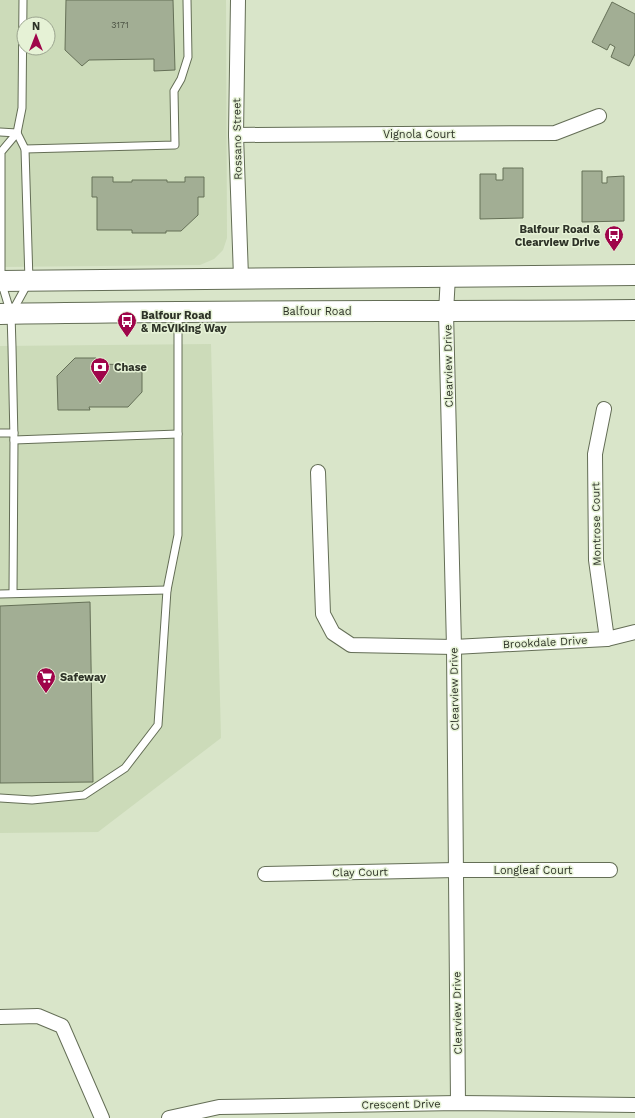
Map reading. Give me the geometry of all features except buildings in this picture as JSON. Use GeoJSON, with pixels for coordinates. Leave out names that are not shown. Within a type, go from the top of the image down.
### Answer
{"type":"FeatureCollection","features":[{"type":"Feature","properties":{"kind":"main road"},"geometry":{"type":"LineString","coordinates":[[0,281],[241,277],[635,275]]}},
{"type":"Feature","properties":{"kind":"main road","name":"Balfour Road"},"geometry":{"type":"LineString","coordinates":[[6,314],[178,313],[240,311],[446,312],[635,310]]}},
{"type":"Feature","properties":{"kind":"street","name":"Rossano Street"},"geometry":{"type":"LineString","coordinates":[[238,0],[236,135],[241,277]]}},
{"type":"Feature","properties":{"kind":"street","name":"Vignola Court"},"geometry":{"type":"LineString","coordinates":[[236,135],[556,133],[599,116]]}},
{"type":"Feature","properties":{"kind":"street","name":"Clearview Drive"},"geometry":{"type":"LineString","coordinates":[[448,276],[446,312],[454,647],[458,1103]]}},
{"type":"Feature","properties":{"kind":"street","name":"Montrose Court"},"geometry":{"type":"LineString","coordinates":[[604,409],[595,454],[596,553],[607,639]]}},
{"type":"Feature","properties":{"kind":"street","name":"Brookdale Drive"},"geometry":{"type":"LineString","coordinates":[[318,472],[323,614],[333,633],[351,645],[454,647],[607,639],[635,632]]}},
{"type":"Feature","properties":{"kind":"street","name":"Longleaf Court"},"geometry":{"type":"LineString","coordinates":[[456,870],[610,870]]}},
{"type":"Feature","properties":{"kind":"street","name":"Clay Court"},"geometry":{"type":"LineString","coordinates":[[265,874],[456,870]]}},
{"type":"Feature","properties":{"kind":"street"},"geometry":{"type":"LineString","coordinates":[[0,1016],[38,1016],[62,1026],[102,1118]]}},
{"type":"Feature","properties":{"kind":"street","name":"Crescent Drive"},"geometry":{"type":"LineString","coordinates":[[169,1118],[219,1107],[458,1103],[635,1105]]}},
{"type":"Feature","properties":{"kind":"lane"},"geometry":{"type":"LineString","coordinates":[[13,593],[14,436],[6,314],[0,281],[1,152],[17,133],[22,108],[23,0]]}},
{"type":"Feature","properties":{"kind":"lane"},"geometry":{"type":"LineString","coordinates":[[25,149],[175,145],[174,91],[181,79],[188,57],[187,0]]}},
{"type":"Feature","properties":{"kind":"lane"},"geometry":{"type":"LineString","coordinates":[[0,132],[17,133]]}},
{"type":"Feature","properties":{"kind":"lane"},"geometry":{"type":"LineString","coordinates":[[6,314],[29,281],[25,149],[17,133]]}},
{"type":"Feature","properties":{"kind":"lane"},"geometry":{"type":"LineString","coordinates":[[0,798],[32,800],[84,795],[126,768],[158,725],[168,590],[178,534],[178,313]]}},
{"type":"Feature","properties":{"kind":"lane"},"geometry":{"type":"LineString","coordinates":[[0,433],[14,436],[178,434]]}},
{"type":"Feature","properties":{"kind":"lane"},"geometry":{"type":"LineString","coordinates":[[0,594],[168,590]]}},
{"type":"Feature","properties":{"kind":"shaded area"},"geometry":{"type":"Polygon","coordinates":[[[0,0],[226,0],[227,238],[223,250],[214,259],[200,265],[0,267],[0,0]]]}},
{"type":"Feature","properties":{"kind":"shaded area"},"geometry":{"type":"Polygon","coordinates":[[[211,344],[221,738],[98,832],[0,833],[0,346],[211,344]]]}},
{"type":"Feature","properties":{"kind":"place","name":"Balfour Road & Clearview Drive"},"geometry":{"type":"Point","coordinates":[614,252]}},
{"type":"Feature","properties":{"kind":"place","name":"Balfour Road & McViking Way"},"geometry":{"type":"Point","coordinates":[127,338]}},
{"type":"Feature","properties":{"kind":"place","name":"Chase"},"geometry":{"type":"Point","coordinates":[100,384]}},
{"type":"Feature","properties":{"kind":"place","name":"Safeway"},"geometry":{"type":"Point","coordinates":[46,694]}}]}
